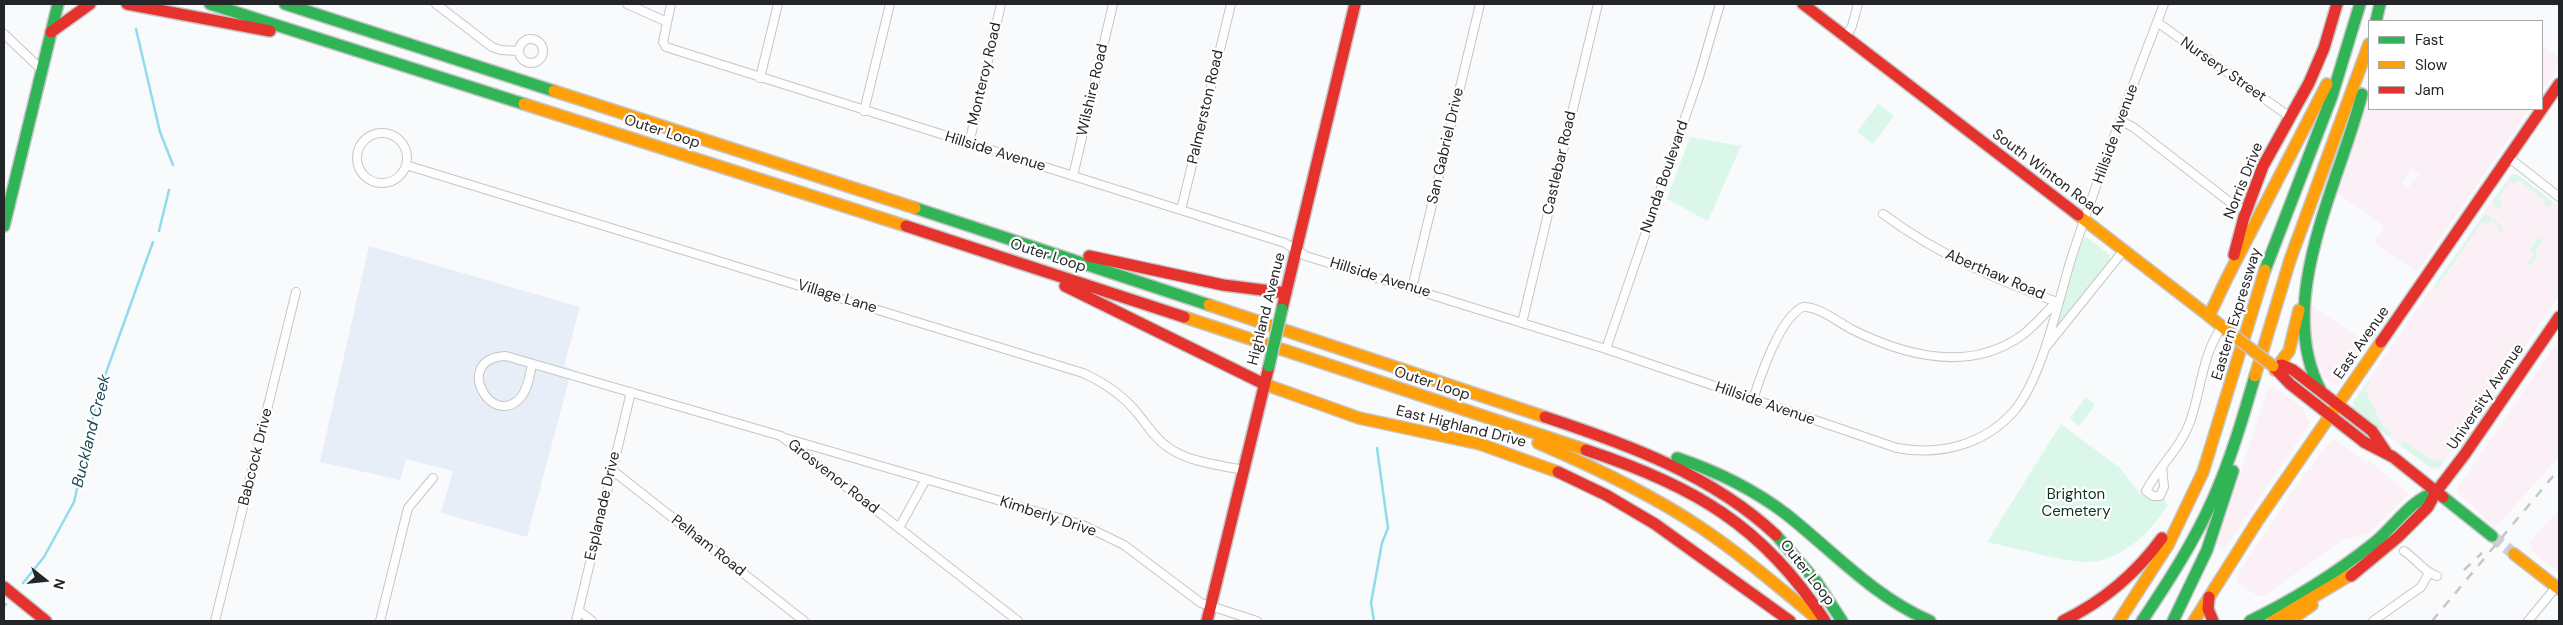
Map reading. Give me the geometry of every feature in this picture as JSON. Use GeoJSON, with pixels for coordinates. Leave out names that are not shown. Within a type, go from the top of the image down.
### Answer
{"type":"FeatureCollection","features":[{"type":"Feature","properties":{"kind":"main road"},"geometry":{"type":"LineString","coordinates":[[4,226],[8,190],[42,70],[58,4]]}},
{"type":"Feature","properties":{"kind":"main road"},"geometry":{"type":"LineString","coordinates":[[51,32],[90,4]]}},
{"type":"Feature","properties":{"kind":"main road"},"geometry":{"type":"LineString","coordinates":[[127,4],[335,44]]}},
{"type":"Feature","properties":{"kind":"main road","name":"Outer Loop"},"geometry":{"type":"LineString","coordinates":[[210,4],[1015,261],[1623,461],[1661,476],[1697,494],[1731,516],[1772,551],[1799,583],[1825,621]]}},
{"type":"Feature","properties":{"kind":"main road","name":"Outer Loop"},"geometry":{"type":"LineString","coordinates":[[285,4],[1020,242],[1575,427],[1677,467],[1713,486],[1766,525],[1804,565],[1842,621]]}},
{"type":"Feature","properties":{"kind":"main road"},"geometry":{"type":"LineString","coordinates":[[304,4],[337,20]]}},
{"type":"Feature","properties":{"kind":"main road","name":"Highland Avenue"},"geometry":{"type":"LineString","coordinates":[[1207,621],[1355,4]]}},
{"type":"Feature","properties":{"kind":"main road","name":"South Winton Road"},"geometry":{"type":"LineString","coordinates":[[1802,4],[2276,367],[2330,415],[2364,442],[2386,452],[2492,536]]}},
{"type":"Feature","properties":{"kind":"main road","name":"Norris Drive"},"geometry":{"type":"LineString","coordinates":[[2209,316],[2227,278],[2247,210],[2265,161],[2315,69],[2337,4]]}},
{"type":"Feature","properties":{"kind":"main road","name":"Eastern Expressway"},"geometry":{"type":"LineString","coordinates":[[2119,621],[2175,533],[2208,459],[2266,267],[2332,96],[2360,4]]}},
{"type":"Feature","properties":{"kind":"main road"},"geometry":{"type":"LineString","coordinates":[[2376,20],[2380,4]]}},
{"type":"Feature","properties":{"kind":"main road"},"geometry":{"type":"LineString","coordinates":[[2227,278],[2314,113],[2356,18]]}},
{"type":"Feature","properties":{"kind":"main road"},"geometry":{"type":"LineString","coordinates":[[2142,621],[2178,566],[2204,518],[2228,461],[2290,260],[2344,121],[2368,47]]}},
{"type":"Feature","properties":{"kind":"main road"},"geometry":{"type":"LineString","coordinates":[[2276,367],[2290,348],[2309,264],[2325,205],[2357,117],[2368,66]]}},
{"type":"Feature","properties":{"kind":"main road","name":"East Avenue"},"geometry":{"type":"LineString","coordinates":[[2543,107],[2559,84]]}},
{"type":"Feature","properties":{"kind":"main road","name":"East Avenue"},"geometry":{"type":"LineString","coordinates":[[2194,621],[2330,415],[2541,110]]}},
{"type":"Feature","properties":{"kind":"main road"},"geometry":{"type":"LineString","coordinates":[[1020,242],[1223,285],[1286,293]]}},
{"type":"Feature","properties":{"kind":"main road","name":"East Highland Drive"},"geometry":{"type":"LineString","coordinates":[[1015,261],[1264,384],[1359,418],[1490,447],[1564,474],[1647,520],[1790,621]]}},
{"type":"Feature","properties":{"kind":"main road"},"geometry":{"type":"LineString","coordinates":[[2309,264],[2305,301],[2305,333],[2312,371],[2321,391]]}},
{"type":"Feature","properties":{"kind":"main road","name":"University Avenue"},"geometry":{"type":"LineString","coordinates":[[2289,621],[2357,571],[2425,510],[2559,317]]}},
{"type":"Feature","properties":{"kind":"main road","name":"South Winton Road"},"geometry":{"type":"LineString","coordinates":[[2276,367],[2291,368],[2338,404],[2372,431],[2386,452]]}},
{"type":"Feature","properties":{"kind":"main road"},"geometry":{"type":"LineString","coordinates":[[2173,621],[2193,582],[2217,522],[2233,471],[2251,389]]}},
{"type":"Feature","properties":{"kind":"main road"},"geometry":{"type":"LineString","coordinates":[[1442,403],[1625,482],[1700,528],[1756,568],[1820,621]]}},
{"type":"Feature","properties":{"kind":"main road"},"geometry":{"type":"LineString","coordinates":[[1575,427],[1683,460],[1742,485],[1784,513],[1883,596],[1905,610],[1930,621]]}},
{"type":"Feature","properties":{"kind":"main road"},"geometry":{"type":"LineString","coordinates":[[2051,621],[2066,620],[2113,591],[2143,563],[2175,519],[2208,459]]}},
{"type":"Feature","properties":{"kind":"main road","name":"University Avenue"},"geometry":{"type":"LineString","coordinates":[[2250,621],[2298,597],[2332,575],[2376,541],[2419,499],[2436,492]]}},
{"type":"Feature","properties":{"kind":"main road"},"geometry":{"type":"LineString","coordinates":[[2514,554],[2558,588]]}},
{"type":"Feature","properties":{"kind":"main road"},"geometry":{"type":"LineString","coordinates":[[2273,621],[2357,571]]}},
{"type":"Feature","properties":{"kind":"main road"},"geometry":{"type":"LineString","coordinates":[[4,588],[46,621]]}},
{"type":"Feature","properties":{"kind":"main road"},"geometry":{"type":"LineString","coordinates":[[2209,597],[2208,608],[2213,621]]}},
{"type":"Feature","properties":{"kind":"street"},"geometry":{"type":"LineString","coordinates":[[436,4],[492,47],[501,50],[519,51]]}},
{"type":"Feature","properties":{"kind":"street"},"geometry":{"type":"LineString","coordinates":[[627,4],[667,22],[671,4]]}},
{"type":"Feature","properties":{"kind":"street"},"geometry":{"type":"LineString","coordinates":[[760,78],[778,4]]}},
{"type":"Feature","properties":{"kind":"street"},"geometry":{"type":"LineString","coordinates":[[864,111],[890,4]]}},
{"type":"Feature","properties":{"kind":"street","name":"Monteroy Road"},"geometry":{"type":"LineString","coordinates":[[969,144],[1001,4]]}},
{"type":"Feature","properties":{"kind":"street","name":"Wilshire Road"},"geometry":{"type":"LineString","coordinates":[[1073,176],[1113,4]]}},
{"type":"Feature","properties":{"kind":"street","name":"Palmerston Road"},"geometry":{"type":"LineString","coordinates":[[1181,210],[1230,4]]}},
{"type":"Feature","properties":{"kind":"street","name":"San Gabriel Drive"},"geometry":{"type":"LineString","coordinates":[[1412,288],[1480,4]]}},
{"type":"Feature","properties":{"kind":"street","name":"Castlebar Road"},"geometry":{"type":"LineString","coordinates":[[1522,323],[1598,4]]}},
{"type":"Feature","properties":{"kind":"street","name":"Nunda Boulevard"},"geometry":{"type":"LineString","coordinates":[[1606,348],[1699,77],[1720,4]]}},
{"type":"Feature","properties":{"kind":"street"},"geometry":{"type":"LineString","coordinates":[[1846,37],[1852,26],[1858,4]]}},
{"type":"Feature","properties":{"kind":"street","name":"Hillside Avenue"},"geometry":{"type":"LineString","coordinates":[[667,22],[664,45],[675,50],[1285,243],[1306,256],[1606,348],[1752,400],[1897,448],[1928,452],[1946,450],[1983,436],[2014,411],[2026,394],[2043,351],[2057,302],[2085,220],[2164,4]]}},
{"type":"Feature","properties":{"kind":"street","name":"Nursery Street"},"geometry":{"type":"LineString","coordinates":[[2157,22],[2290,117]]}},
{"type":"Feature","properties":{"kind":"street"},"geometry":{"type":"LineString","coordinates":[[4,34],[42,70]]}},
{"type":"Feature","properties":{"kind":"street"},"geometry":{"type":"LineString","coordinates":[[2121,121],[2133,127],[2231,203],[2247,210]]}},
{"type":"Feature","properties":{"kind":"street"},"geometry":{"type":"LineString","coordinates":[[387,133],[395,136],[406,148],[406,165],[397,178],[389,182],[372,182],[360,171],[357,154],[365,139],[371,135],[387,133]]}},
{"type":"Feature","properties":{"kind":"street"},"geometry":{"type":"LineString","coordinates":[[2508,157],[2559,197]]}},
{"type":"Feature","properties":{"kind":"street","name":"Village Lane"},"geometry":{"type":"LineString","coordinates":[[406,165],[1096,378],[1118,393],[1168,448],[1185,456],[1243,470]]}},
{"type":"Feature","properties":{"kind":"street","name":"Aberthaw Road"},"geometry":{"type":"LineString","coordinates":[[1884,214],[1940,252],[1970,268],[2057,302]]}},
{"type":"Feature","properties":{"kind":"street","name":"Hillside Avenue"},"geometry":{"type":"LineString","coordinates":[[2043,351],[2124,250]]}},
{"type":"Feature","properties":{"kind":"street","name":"Babcock Drive"},"geometry":{"type":"LineString","coordinates":[[215,621],[296,292]]}},
{"type":"Feature","properties":{"kind":"street"},"geometry":{"type":"LineString","coordinates":[[1752,400],[1767,362],[1782,332],[1794,313],[1806,306],[1879,342],[1926,356],[1949,358],[1973,357],[2000,348],[2023,335],[2057,302]]}},
{"type":"Feature","properties":{"kind":"street"},"geometry":{"type":"LineString","coordinates":[[2162,467],[2179,446],[2190,423],[2210,348],[2224,328]]}},
{"type":"Feature","properties":{"kind":"street","name":"Grosvenor Road"},"geometry":{"type":"LineString","coordinates":[[532,364],[522,396],[512,404],[498,405],[488,400],[480,390],[478,378],[482,367],[488,360],[506,356],[781,436],[1018,621]]}},
{"type":"Feature","properties":{"kind":"street","name":"Esplanade Drive"},"geometry":{"type":"LineString","coordinates":[[576,621],[631,392]]}},
{"type":"Feature","properties":{"kind":"street","name":"Kimberly Drive"},"geometry":{"type":"LineString","coordinates":[[781,436],[1065,519],[1099,532],[1138,554],[1201,603],[1210,608],[1257,621]]}},
{"type":"Feature","properties":{"kind":"street","name":"Pelham Road"},"geometry":{"type":"LineString","coordinates":[[612,470],[804,621]]}},
{"type":"Feature","properties":{"kind":"street"},"geometry":{"type":"LineString","coordinates":[[380,621],[408,508],[433,478]]}},
{"type":"Feature","properties":{"kind":"street"},"geometry":{"type":"LineString","coordinates":[[899,528],[926,479]]}},
{"type":"Feature","properties":{"kind":"street"},"geometry":{"type":"LineString","coordinates":[[2404,551],[2429,573],[2437,576]]}},
{"type":"Feature","properties":{"kind":"street"},"geometry":{"type":"LineString","coordinates":[[2373,621],[2421,587],[2429,573]]}},
{"type":"Feature","properties":{"kind":"street"},"geometry":{"type":"LineString","coordinates":[[2528,621],[2558,588]]}},
{"type":"Feature","properties":{"kind":"street"},"geometry":{"type":"LineString","coordinates":[[579,611],[592,621]]}},
{"type":"Feature","properties":{"kind":"shaded area"},"geometry":{"type":"Polygon","coordinates":[[[2543,46],[2559,58],[2559,66],[2543,90],[2543,46]]]}},
{"type":"Feature","properties":{"kind":"shaded area"},"geometry":{"type":"Polygon","coordinates":[[[2368,104],[2368,110],[2528,110],[2417,272],[2374,243],[2385,226],[2336,193],[2368,104]],[[2411,169],[2402,184],[2408,188],[2418,175],[2442,191],[2411,169]]]}},
{"type":"Feature","properties":{"kind":"shaded area"},"geometry":{"type":"Polygon","coordinates":[[[2511,174],[2517,174],[2559,206],[2559,296],[2439,469],[2433,470],[2355,412],[2352,407],[2353,402],[2511,174]]]}},
{"type":"Feature","properties":{"kind":"shaded area"},"geometry":{"type":"Polygon","coordinates":[[[369,246],[580,307],[564,366],[572,369],[527,537],[441,513],[453,471],[406,459],[400,480],[320,462],[369,246]]]}},
{"type":"Feature","properties":{"kind":"shaded area"},"geometry":{"type":"Polygon","coordinates":[[[2309,304],[2367,343],[2337,386],[2318,373],[2312,352],[2309,304]]]}},
{"type":"Feature","properties":{"kind":"shaded area"},"geometry":{"type":"Polygon","coordinates":[[[2559,339],[2559,456],[2495,528],[2456,491],[2559,339]]]}},
{"type":"Feature","properties":{"kind":"shaded area"},"geometry":{"type":"Polygon","coordinates":[[[2273,386],[2303,408],[2310,423],[2225,549],[2217,543],[2268,388],[2273,386]]]}},
{"type":"Feature","properties":{"kind":"shaded area"},"geometry":{"type":"Polygon","coordinates":[[[2333,438],[2366,463],[2370,461],[2409,494],[2369,533],[2341,541],[2264,596],[2258,596],[2237,582],[2238,574],[2296,486],[2333,438]]]}},
{"type":"Feature","properties":{"kind":"shaded area"},"geometry":{"type":"Polygon","coordinates":[[[2559,509],[2559,573],[2533,552],[2529,542],[2559,509]]]}},
{"type":"Feature","properties":{"kind":"green space"},"geometry":{"type":"Polygon","coordinates":[[[1878,104],[1894,116],[1873,144],[1857,132],[1878,104]]]}},
{"type":"Feature","properties":{"kind":"green space"},"geometry":{"type":"Polygon","coordinates":[[[1690,137],[1741,146],[1708,221],[1667,199],[1690,137]]]}},
{"type":"Feature","properties":{"kind":"green space"},"geometry":{"type":"Polygon","coordinates":[[[2513,174],[2518,175],[2552,201],[2550,206],[2543,206],[2545,200],[2519,180],[2515,184],[2510,181],[2498,199],[2502,202],[2500,207],[2515,218],[2493,204],[2493,200],[2513,174]]]}},
{"type":"Feature","properties":{"kind":"green space"},"geometry":{"type":"Polygon","coordinates":[[[2485,214],[2501,225],[2503,231],[2498,233],[2500,227],[2491,220],[2486,225],[2482,222],[2437,287],[2440,291],[2435,288],[2436,283],[2485,214]]]}},
{"type":"Feature","properties":{"kind":"green space"},"geometry":{"type":"Polygon","coordinates":[[[2085,236],[2110,255],[2109,261],[2055,330],[2053,329],[2065,285],[2085,236]]]}},
{"type":"Feature","properties":{"kind":"green space"},"geometry":{"type":"Polygon","coordinates":[[[2538,238],[2543,240],[2535,252],[2538,257],[2530,266],[2527,264],[2534,254],[2530,250],[2538,238]]]}},
{"type":"Feature","properties":{"kind":"green space"},"geometry":{"type":"Polygon","coordinates":[[[2369,381],[2365,390],[2383,426],[2393,433],[2389,436],[2353,408],[2353,402],[2369,381]]]}},
{"type":"Feature","properties":{"kind":"green space"},"geometry":{"type":"Polygon","coordinates":[[[2086,397],[2095,405],[2079,426],[2070,418],[2086,397]]]}},
{"type":"Feature","properties":{"kind":"green space","name":"Brighton Cemetery"},"geometry":{"type":"Polygon","coordinates":[[[2061,424],[2120,468],[2139,493],[2154,501],[2163,498],[2168,505],[2153,525],[2133,544],[2122,552],[2098,561],[2074,561],[1987,542],[2061,424]]]}},
{"type":"Feature","properties":{"kind":"green space"},"geometry":{"type":"Polygon","coordinates":[[[2402,440],[2433,461],[2444,460],[2440,467],[2432,468],[2401,446],[2402,440]]]}},
{"type":"Feature","properties":{"kind":"waterway","name":"Buckland Creek"},"geometry":{"type":"LineString","coordinates":[[136,29],[160,132],[173,165]]}},
{"type":"Feature","properties":{"kind":"waterway","name":"Buckland Creek"},"geometry":{"type":"LineString","coordinates":[[159,231],[169,190]]}},
{"type":"Feature","properties":{"kind":"waterway","name":"Buckland Creek"},"geometry":{"type":"LineString","coordinates":[[23,583],[44,557],[74,502],[98,395],[153,242]]}},
{"type":"Feature","properties":{"kind":"waterway"},"geometry":{"type":"LineString","coordinates":[[1374,621],[1371,603],[1382,543],[1388,528],[1377,448]]}},
{"type":"Feature","properties":{"kind":"tunnel"},"geometry":{"type":"LineString","coordinates":[[2492,536],[2514,554]]}},
{"type":"Feature","properties":{"kind":"railway"},"geometry":{"type":"LineString","coordinates":[[2432,621],[2559,469]]}},
{"type":"Feature","properties":{"kind":"railway"},"geometry":{"type":"LineString","coordinates":[[2464,570],[2482,553]]}},
{"type":"Feature","properties":{"kind":"traffic: fast"},"geometry":{"type":"LineString","coordinates":[[4,226],[58,4]]}},
{"type":"Feature","properties":{"kind":"traffic: fast"},"geometry":{"type":"LineString","coordinates":[[210,4],[524,104]]}},
{"type":"Feature","properties":{"kind":"traffic: fast"},"geometry":{"type":"LineString","coordinates":[[285,4],[554,91]]}},
{"type":"Feature","properties":{"kind":"traffic: fast"},"geometry":{"type":"LineString","coordinates":[[2265,270],[2332,96],[2360,4]]}},
{"type":"Feature","properties":{"kind":"traffic: fast"},"geometry":{"type":"LineString","coordinates":[[2376,20],[2380,4]]}},
{"type":"Feature","properties":{"kind":"traffic: fast"},"geometry":{"type":"LineString","coordinates":[[2321,391],[2308,356],[2304,319],[2307,281],[2315,242],[2362,94]]}},
{"type":"Feature","properties":{"kind":"traffic: fast"},"geometry":{"type":"LineString","coordinates":[[915,208],[1209,305]]}},
{"type":"Feature","properties":{"kind":"traffic: fast"},"geometry":{"type":"LineString","coordinates":[[1269,366],[1282,309]]}},
{"type":"Feature","properties":{"kind":"traffic: fast"},"geometry":{"type":"LineString","coordinates":[[2142,621],[2171,577],[2206,515],[2231,453],[2255,376]]}},
{"type":"Feature","properties":{"kind":"traffic: fast"},"geometry":{"type":"LineString","coordinates":[[1677,458],[1720,475],[1761,497],[1804,528],[1872,586],[1909,611],[1930,621]]}},
{"type":"Feature","properties":{"kind":"traffic: fast"},"geometry":{"type":"LineString","coordinates":[[2173,621],[2207,550],[2233,471]]}},
{"type":"Feature","properties":{"kind":"traffic: fast"},"geometry":{"type":"LineString","coordinates":[[2250,621],[2299,595],[2329,576],[2374,543],[2410,507],[2436,492]]}},
{"type":"Feature","properties":{"kind":"traffic: fast"},"geometry":{"type":"LineString","coordinates":[[2443,497],[2492,536]]}},
{"type":"Feature","properties":{"kind":"traffic: fast"},"geometry":{"type":"LineString","coordinates":[[1776,535],[1816,581],[1842,621]]}},
{"type":"Feature","properties":{"kind":"traffic: slow"},"geometry":{"type":"LineString","coordinates":[[2255,376],[2290,260],[2368,47]]}},
{"type":"Feature","properties":{"kind":"traffic: slow"},"geometry":{"type":"LineString","coordinates":[[2227,278],[2327,84]]}},
{"type":"Feature","properties":{"kind":"traffic: slow"},"geometry":{"type":"LineString","coordinates":[[554,91],[915,208]]}},
{"type":"Feature","properties":{"kind":"traffic: slow"},"geometry":{"type":"LineString","coordinates":[[524,104],[906,226]]}},
{"type":"Feature","properties":{"kind":"traffic: slow"},"geometry":{"type":"LineString","coordinates":[[2078,215],[2209,316]]}},
{"type":"Feature","properties":{"kind":"traffic: slow"},"geometry":{"type":"LineString","coordinates":[[2119,621],[2168,545],[2203,472],[2265,270]]}},
{"type":"Feature","properties":{"kind":"traffic: slow"},"geometry":{"type":"LineString","coordinates":[[2225,329],[2209,316],[2227,278]]}},
{"type":"Feature","properties":{"kind":"traffic: slow"},"geometry":{"type":"LineString","coordinates":[[1209,305],[1545,417]]}},
{"type":"Feature","properties":{"kind":"traffic: slow"},"geometry":{"type":"LineString","coordinates":[[2275,370],[2289,351],[2299,310]]}},
{"type":"Feature","properties":{"kind":"traffic: slow"},"geometry":{"type":"LineString","coordinates":[[1184,317],[1586,450]]}},
{"type":"Feature","properties":{"kind":"traffic: slow"},"geometry":{"type":"LineString","coordinates":[[2225,329],[2273,366]]}},
{"type":"Feature","properties":{"kind":"traffic: slow"},"geometry":{"type":"LineString","coordinates":[[2194,621],[2258,520],[2381,342]]}},
{"type":"Feature","properties":{"kind":"traffic: slow"},"geometry":{"type":"LineString","coordinates":[[1264,384],[1359,418],[1480,444],[1558,472]]}},
{"type":"Feature","properties":{"kind":"traffic: slow"},"geometry":{"type":"LineString","coordinates":[[1538,443],[1621,481],[1681,515],[1731,549],[1820,621]]}},
{"type":"Feature","properties":{"kind":"traffic: slow"},"geometry":{"type":"LineString","coordinates":[[2514,554],[2559,589]]}},
{"type":"Feature","properties":{"kind":"traffic: slow"},"geometry":{"type":"LineString","coordinates":[[2273,621],[2357,571]]}},
{"type":"Feature","properties":{"kind":"traffic: slow"},"geometry":{"type":"LineString","coordinates":[[2289,621],[2312,605]]}},
{"type":"Feature","properties":{"kind":"traffic: jam"},"geometry":{"type":"LineString","coordinates":[[51,32],[90,4]]}},
{"type":"Feature","properties":{"kind":"traffic: jam"},"geometry":{"type":"LineString","coordinates":[[127,4],[270,31]]}},
{"type":"Feature","properties":{"kind":"traffic: jam"},"geometry":{"type":"LineString","coordinates":[[1282,309],[1355,4]]}},
{"type":"Feature","properties":{"kind":"traffic: jam"},"geometry":{"type":"LineString","coordinates":[[1803,4],[2078,215]]}},
{"type":"Feature","properties":{"kind":"traffic: jam"},"geometry":{"type":"LineString","coordinates":[[2234,255],[2244,217],[2263,166],[2309,83],[2324,48],[2337,4]]}},
{"type":"Feature","properties":{"kind":"traffic: jam"},"geometry":{"type":"LineString","coordinates":[[2543,107],[2559,84]]}},
{"type":"Feature","properties":{"kind":"traffic: jam"},"geometry":{"type":"LineString","coordinates":[[2381,342],[2541,110]]}},
{"type":"Feature","properties":{"kind":"traffic: jam"},"geometry":{"type":"LineString","coordinates":[[906,226],[1184,317]]}},
{"type":"Feature","properties":{"kind":"traffic: jam"},"geometry":{"type":"LineString","coordinates":[[1089,256],[1223,285],[1286,293]]}},
{"type":"Feature","properties":{"kind":"traffic: jam"},"geometry":{"type":"LineString","coordinates":[[1065,286],[1264,384]]}},
{"type":"Feature","properties":{"kind":"traffic: jam"},"geometry":{"type":"LineString","coordinates":[[2351,576],[2398,537],[2428,507],[2436,492],[2465,454],[2559,317]]}},
{"type":"Feature","properties":{"kind":"traffic: jam"},"geometry":{"type":"LineString","coordinates":[[2386,452],[2372,431],[2293,370],[2282,365],[2273,366],[2290,384],[2364,442],[2393,457],[2443,497]]}},
{"type":"Feature","properties":{"kind":"traffic: jam"},"geometry":{"type":"LineString","coordinates":[[1207,621],[1269,366]]}},
{"type":"Feature","properties":{"kind":"traffic: jam"},"geometry":{"type":"LineString","coordinates":[[1545,417],[1637,450],[1696,478],[1751,514],[1776,535]]}},
{"type":"Feature","properties":{"kind":"traffic: jam"},"geometry":{"type":"LineString","coordinates":[[1586,450],[1659,478],[1692,494],[1722,513],[1750,534],[1776,559],[1801,588],[1825,621]]}},
{"type":"Feature","properties":{"kind":"traffic: jam"},"geometry":{"type":"LineString","coordinates":[[1558,472],[1606,495],[1655,524],[1790,621]]}},
{"type":"Feature","properties":{"kind":"traffic: jam"},"geometry":{"type":"LineString","coordinates":[[2063,621],[2092,605],[2118,586],[2141,564],[2162,538]]}},
{"type":"Feature","properties":{"kind":"traffic: jam"},"geometry":{"type":"LineString","coordinates":[[4,587],[46,621]]}},
{"type":"Feature","properties":{"kind":"traffic: jam"},"geometry":{"type":"LineString","coordinates":[[2209,597],[2208,609],[2213,621]]}}]}
